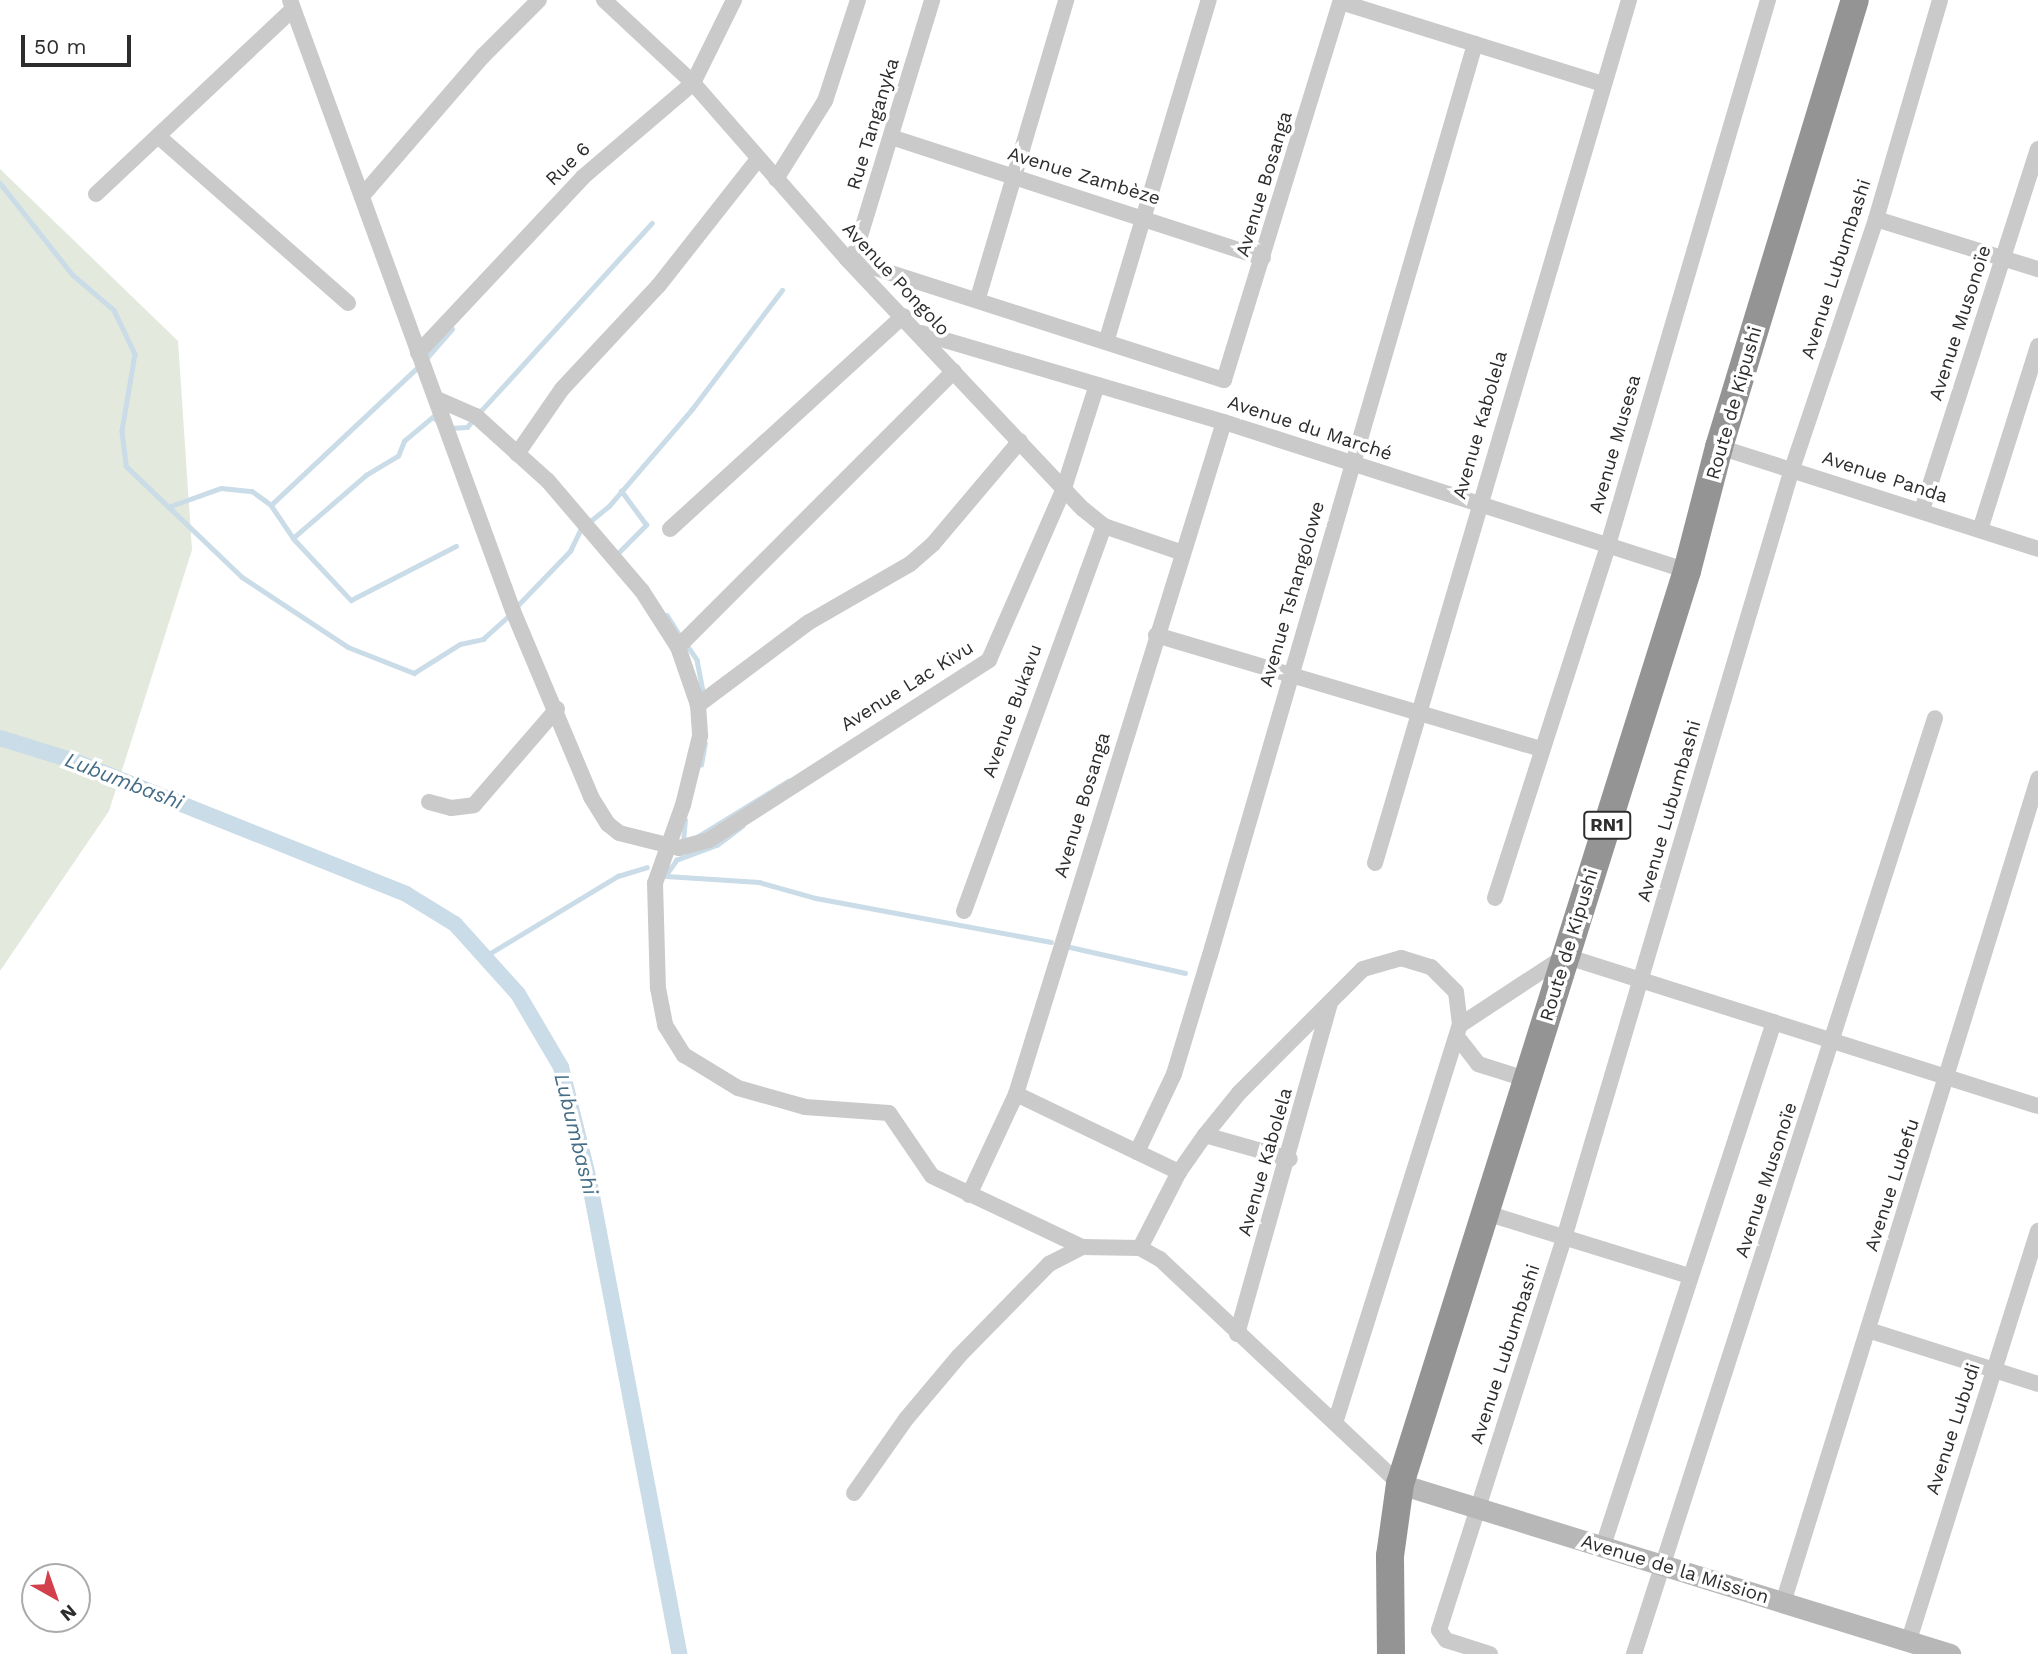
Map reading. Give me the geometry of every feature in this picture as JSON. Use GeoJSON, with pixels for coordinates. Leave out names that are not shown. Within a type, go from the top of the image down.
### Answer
{"type":"FeatureCollection","features":[{"type":"Feature","properties":{"kind":"highway","name":"Route de Kipushi"},"geometry":{"type":"LineString","coordinates":[[1391,1654],[1390,1556],[1400,1484],[1687,571],[1719,447],[1855,0]]}},
{"type":"Feature","properties":{"kind":"street"},"geometry":{"type":"LineString","coordinates":[[362,196],[483,56],[539,0]]}},
{"type":"Feature","properties":{"kind":"street","name":"Avenue Pongolo"},"geometry":{"type":"LineString","coordinates":[[604,0],[693,83],[776,179],[1064,488],[1104,526],[1180,552]]}},
{"type":"Feature","properties":{"kind":"street","name":"Rue 6"},"geometry":{"type":"LineString","coordinates":[[418,353],[583,177],[693,83],[734,0]]}},
{"type":"Feature","properties":{"kind":"street"},"geometry":{"type":"LineString","coordinates":[[776,179],[825,101],[858,0]]}},
{"type":"Feature","properties":{"kind":"street","name":"Rue Tanganyka"},"geometry":{"type":"LineString","coordinates":[[850,259],[891,137],[932,0]]}},
{"type":"Feature","properties":{"kind":"street"},"geometry":{"type":"LineString","coordinates":[[978,298],[1066,0]]}},
{"type":"Feature","properties":{"kind":"street"},"geometry":{"type":"LineString","coordinates":[[1107,338],[1209,0]]}},
{"type":"Feature","properties":{"kind":"street","name":"Avenue Kabolela"},"geometry":{"type":"LineString","coordinates":[[1375,863],[1478,502],[1629,0]]}},
{"type":"Feature","properties":{"kind":"street","name":"Avenue Musesa"},"geometry":{"type":"LineString","coordinates":[[1495,898],[1608,545],[1768,0]]}},
{"type":"Feature","properties":{"kind":"street","name":"Avenue Lubumbashi"},"geometry":{"type":"LineString","coordinates":[[1490,1654],[1439,1635],[1564,1237],[1792,469],[1876,219],[1940,0]]}},
{"type":"Feature","properties":{"kind":"street"},"geometry":{"type":"LineString","coordinates":[[1341,1],[1602,85]]}},
{"type":"Feature","properties":{"kind":"street","name":"Avenue Bosanga"},"geometry":{"type":"LineString","coordinates":[[1224,380],[1341,1]]}},
{"type":"Feature","properties":{"kind":"street"},"geometry":{"type":"LineString","coordinates":[[96,194],[291,5],[513,611],[557,709],[590,797],[608,824],[619,833],[666,846]]}},
{"type":"Feature","properties":{"kind":"street","name":"Avenue Tshangolowe"},"geometry":{"type":"LineString","coordinates":[[1137,1152],[1174,1074],[1475,44]]}},
{"type":"Feature","properties":{"kind":"street"},"geometry":{"type":"LineString","coordinates":[[158,136],[348,303]]}},
{"type":"Feature","properties":{"kind":"street","name":"Avenue Zambèze"},"geometry":{"type":"LineString","coordinates":[[891,137],[1144,216],[1263,258]]}},
{"type":"Feature","properties":{"kind":"street","name":"Avenue Musonoïe"},"geometry":{"type":"LineString","coordinates":[[1922,510],[2038,149]]}},
{"type":"Feature","properties":{"kind":"street"},"geometry":{"type":"LineString","coordinates":[[517,454],[562,390],[659,285],[758,159]]}},
{"type":"Feature","properties":{"kind":"street"},"geometry":{"type":"LineString","coordinates":[[1876,219],[2038,270]]}},
{"type":"Feature","properties":{"kind":"street","name":"Avenue du Marché"},"geometry":{"type":"LineString","coordinates":[[850,259],[1107,338],[1224,380]]}},
{"type":"Feature","properties":{"kind":"street"},"geometry":{"type":"LineString","coordinates":[[670,529],[903,316]]}},
{"type":"Feature","properties":{"kind":"street","name":"Avenue du Marché"},"geometry":{"type":"LineString","coordinates":[[919,332],[1096,388],[1224,422],[1687,571]]}},
{"type":"Feature","properties":{"kind":"street"},"geometry":{"type":"LineString","coordinates":[[1980,530],[2038,346]]}},
{"type":"Feature","properties":{"kind":"street"},"geometry":{"type":"LineString","coordinates":[[678,647],[954,371]]}},
{"type":"Feature","properties":{"kind":"street","name":"Avenue Lac Kivu"},"geometry":{"type":"LineString","coordinates":[[666,846],[679,848],[722,833],[871,732],[989,660],[1064,488],[1096,388]]}},
{"type":"Feature","properties":{"kind":"street"},"geometry":{"type":"LineString","coordinates":[[437,399],[476,416],[548,481],[642,591],[678,647],[698,705],[701,736],[683,805],[666,846],[655,883],[658,988],[665,1025],[684,1055],[738,1088],[805,1107],[889,1113],[932,1176],[1082,1247],[1140,1248],[1160,1259],[1237,1335],[1400,1484]]}},
{"type":"Feature","properties":{"kind":"street","name":"Avenue Bosanga"},"geometry":{"type":"LineString","coordinates":[[969,1195],[1016,1094],[1180,552],[1224,422]]}},
{"type":"Feature","properties":{"kind":"street"},"geometry":{"type":"LineString","coordinates":[[698,705],[809,622],[910,564],[933,544],[1020,441]]}},
{"type":"Feature","properties":{"kind":"street","name":"Avenue Panda"},"geometry":{"type":"LineString","coordinates":[[1719,447],[2038,549]]}},
{"type":"Feature","properties":{"kind":"street","name":"Avenue Bukavu"},"geometry":{"type":"LineString","coordinates":[[964,911],[1104,526]]}},
{"type":"Feature","properties":{"kind":"street"},"geometry":{"type":"LineString","coordinates":[[1156,635],[1541,749]]}},
{"type":"Feature","properties":{"kind":"street"},"geometry":{"type":"LineString","coordinates":[[429,802],[451,808],[474,805],[557,709]]}},
{"type":"Feature","properties":{"kind":"street","name":"Avenue Musonoïe"},"geometry":{"type":"LineString","coordinates":[[1634,1654],[1935,718]]}},
{"type":"Feature","properties":{"kind":"street","name":"Avenue Lubefu"},"geometry":{"type":"LineString","coordinates":[[1783,1603],[2031,824],[2038,779]]}},
{"type":"Feature","properties":{"kind":"street"},"geometry":{"type":"LineString","coordinates":[[1459,1031],[1565,956],[1949,1076],[2038,1107]]}},
{"type":"Feature","properties":{"kind":"street"},"geometry":{"type":"LineString","coordinates":[[1140,1248],[1179,1172],[1205,1135],[1239,1093],[1363,970],[1401,958],[1431,967],[1445,978],[1456,992],[1459,1031],[1335,1423]]}},
{"type":"Feature","properties":{"kind":"street","name":"Avenue Kabolela"},"geometry":{"type":"LineString","coordinates":[[1237,1335],[1290,1159],[1331,1001]]}},
{"type":"Feature","properties":{"kind":"street"},"geometry":{"type":"LineString","coordinates":[[1603,1546],[1774,1022]]}},
{"type":"Feature","properties":{"kind":"street"},"geometry":{"type":"LineString","coordinates":[[1459,1031],[1478,1064],[1529,1080]]}},
{"type":"Feature","properties":{"kind":"street"},"geometry":{"type":"LineString","coordinates":[[1016,1094],[1179,1172]]}},
{"type":"Feature","properties":{"kind":"street"},"geometry":{"type":"LineString","coordinates":[[1205,1135],[1290,1159]]}},
{"type":"Feature","properties":{"kind":"street"},"geometry":{"type":"LineString","coordinates":[[1486,1213],[1690,1276]]}},
{"type":"Feature","properties":{"kind":"street","name":"Avenue Lubudi"},"geometry":{"type":"LineString","coordinates":[[1909,1640],[2038,1231]]}},
{"type":"Feature","properties":{"kind":"street"},"geometry":{"type":"LineString","coordinates":[[854,1493],[914,1408],[959,1356],[1049,1264],[1082,1247]]}},
{"type":"Feature","properties":{"kind":"street"},"geometry":{"type":"LineString","coordinates":[[1868,1330],[2038,1384]]}},
{"type":"Feature","properties":{"kind":"street","name":"Avenue de la Mission"},"geometry":{"type":"LineString","coordinates":[[1400,1484],[1950,1654]]}},
{"type":"Feature","properties":{"kind":"shaded area"},"geometry":{"type":"Polygon","coordinates":[[[0,169],[178,341],[192,550],[109,811],[0,971],[0,169]]]}},
{"type":"Feature","properties":{"kind":"waterway"},"geometry":{"type":"LineString","coordinates":[[0,183],[73,275],[114,310],[135,354],[122,431],[126,466],[242,577],[348,647],[414,673],[460,644],[483,639],[511,614]]}},
{"type":"Feature","properties":{"kind":"waterway"},"geometry":{"type":"LineString","coordinates":[[478,414],[652,223]]}},
{"type":"Feature","properties":{"kind":"waterway"},"geometry":{"type":"LineString","coordinates":[[588,523],[609,506],[692,409],[782,290]]}},
{"type":"Feature","properties":{"kind":"waterway"},"geometry":{"type":"LineString","coordinates":[[425,360],[452,329]]}},
{"type":"Feature","properties":{"kind":"waterway"},"geometry":{"type":"LineString","coordinates":[[271,505],[419,366]]}},
{"type":"Feature","properties":{"kind":"waterway"},"geometry":{"type":"LineString","coordinates":[[293,538],[366,475],[398,456],[404,441],[433,417],[437,420]]}},
{"type":"Feature","properties":{"kind":"waterway"},"geometry":{"type":"LineString","coordinates":[[450,428],[467,427],[473,420]]}},
{"type":"Feature","properties":{"kind":"waterway"},"geometry":{"type":"LineString","coordinates":[[168,507],[221,488],[252,491],[271,505],[293,538],[351,600],[456,546]]}},
{"type":"Feature","properties":{"kind":"waterway"},"geometry":{"type":"LineString","coordinates":[[618,553],[646,525],[621,491]]}},
{"type":"Feature","properties":{"kind":"waterway"},"geometry":{"type":"LineString","coordinates":[[516,607],[570,551],[581,528]]}},
{"type":"Feature","properties":{"kind":"waterway"},"geometry":{"type":"LineString","coordinates":[[667,615],[681,637]]}},
{"type":"Feature","properties":{"kind":"waterway"},"geometry":{"type":"LineString","coordinates":[[687,645],[697,660],[704,695]]}},
{"type":"Feature","properties":{"kind":"waterway","name":"Lubumbashi"},"geometry":{"type":"LineString","coordinates":[[0,738],[74,761],[406,894],[455,924],[518,994],[561,1067],[589,1180],[679,1654]]}},
{"type":"Feature","properties":{"kind":"waterway"},"geometry":{"type":"LineString","coordinates":[[701,765],[705,743]]}},
{"type":"Feature","properties":{"kind":"waterway"},"geometry":{"type":"LineString","coordinates":[[697,837],[788,781]]}},
{"type":"Feature","properties":{"kind":"waterway"},"geometry":{"type":"LineString","coordinates":[[683,842],[685,820]]}},
{"type":"Feature","properties":{"kind":"waterway"},"geometry":{"type":"LineString","coordinates":[[743,826],[718,845],[677,860],[666,876],[759,882],[816,898],[1051,942]]}},
{"type":"Feature","properties":{"kind":"waterway"},"geometry":{"type":"LineString","coordinates":[[484,957],[618,876],[647,867]]}},
{"type":"Feature","properties":{"kind":"waterway"},"geometry":{"type":"LineString","coordinates":[[1070,947],[1185,973]]}}]}
